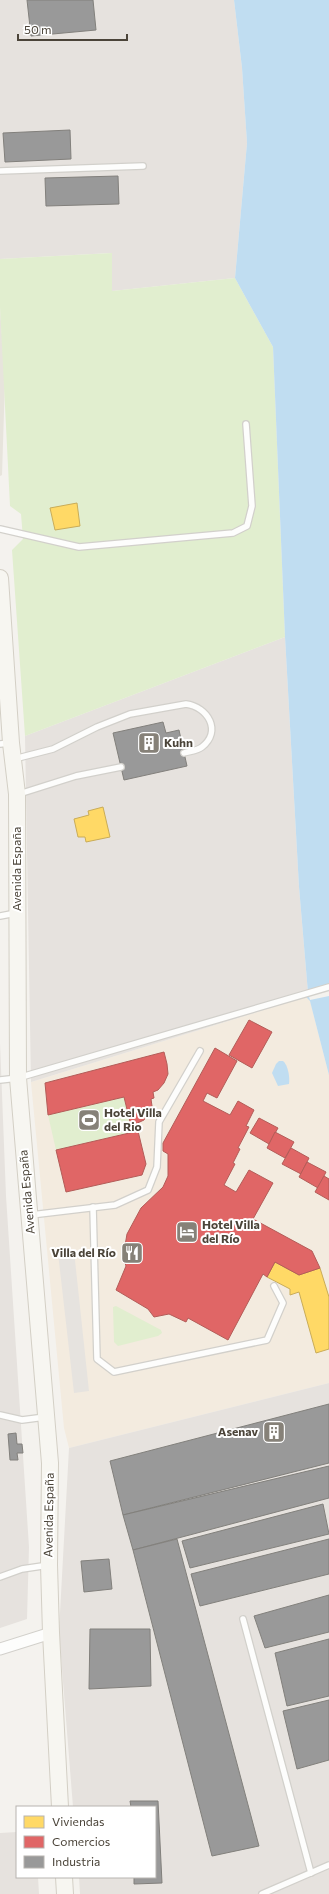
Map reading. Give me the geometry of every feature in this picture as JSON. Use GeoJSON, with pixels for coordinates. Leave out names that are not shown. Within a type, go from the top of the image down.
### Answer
{"type":"FeatureCollection","features":[{"type":"Feature","properties":{"kind":"main road","name":"Avenida España"},"geometry":{"type":"LineString","coordinates":[[0,578],[5,743],[13,759],[17,794],[18,1078],[50,1463],[49,1565],[60,1806]]}},
{"type":"Feature","properties":{"kind":"main road"},"geometry":{"type":"LineString","coordinates":[[64,1878],[65,1894]]}},
{"type":"Feature","properties":{"kind":"street"},"geometry":{"type":"LineString","coordinates":[[0,1649],[51,1633]]}},
{"type":"Feature","properties":{"kind":"lane"},"geometry":{"type":"LineString","coordinates":[[0,171],[143,166]]}},
{"type":"Feature","properties":{"kind":"lane"},"geometry":{"type":"LineString","coordinates":[[0,529],[79,547],[233,533],[247,526],[252,506],[246,424]]}},
{"type":"Feature","properties":{"kind":"lane"},"geometry":{"type":"LineString","coordinates":[[13,759],[53,749],[97,727],[130,714],[186,704],[194,705],[206,713],[211,727],[210,734],[202,747],[184,753]]}},
{"type":"Feature","properties":{"kind":"lane"},"geometry":{"type":"LineString","coordinates":[[17,794],[76,776],[121,767]]}},
{"type":"Feature","properties":{"kind":"lane"},"geometry":{"type":"LineString","coordinates":[[0,916],[17,913]]}},
{"type":"Feature","properties":{"kind":"lane"},"geometry":{"type":"LineString","coordinates":[[0,1080],[18,1078],[329,987]]}},
{"type":"Feature","properties":{"kind":"lane"},"geometry":{"type":"LineString","coordinates":[[29,1215],[115,1205],[148,1190],[157,1167],[159,1122],[200,1051]]}},
{"type":"Feature","properties":{"kind":"lane"},"geometry":{"type":"LineString","coordinates":[[93,1207],[97,1359],[114,1372],[267,1340],[284,1303],[274,1286]]}},
{"type":"Feature","properties":{"kind":"lane"},"geometry":{"type":"LineString","coordinates":[[0,1415],[22,1420],[46,1418]]}},
{"type":"Feature","properties":{"kind":"lane"},"geometry":{"type":"LineString","coordinates":[[0,1577],[22,1569],[49,1565]]}},
{"type":"Feature","properties":{"kind":"lane"},"geometry":{"type":"LineString","coordinates":[[243,1619],[311,1873]]}},
{"type":"Feature","properties":{"kind":"lane"},"geometry":{"type":"LineString","coordinates":[[262,1894],[329,1866]]}},
{"type":"Feature","properties":{"kind":"shaded area"},"geometry":{"type":"Polygon","coordinates":[[[0,0],[234,0],[242,68],[247,143],[235,278],[112,291],[111,253],[0,259],[0,0]]]}},
{"type":"Feature","properties":{"kind":"shaded area"},"geometry":{"type":"Polygon","coordinates":[[[0,307],[5,380],[2,475],[0,476],[0,307]]]}},
{"type":"Feature","properties":{"kind":"shaded area"},"geometry":{"type":"Polygon","coordinates":[[[285,637],[299,887],[308,993],[306,997],[31,1082],[25,736],[285,637]]]}},
{"type":"Feature","properties":{"kind":"shaded area","name":"Hotel Villa del Río"},"geometry":{"type":"Polygon","coordinates":[[[306,997],[310,1000],[329,1075],[329,1383],[69,1448],[64,1428],[31,1082],[306,997]]]}},
{"type":"Feature","properties":{"kind":"shaded area"},"geometry":{"type":"Polygon","coordinates":[[[0,1043],[6,1196],[29,1547],[27,1619],[0,1628],[0,1043]]]}},
{"type":"Feature","properties":{"kind":"shaded area"},"geometry":{"type":"Polygon","coordinates":[[[74,1251],[89,1391],[74,1393],[58,1253],[74,1251]]]}},
{"type":"Feature","properties":{"kind":"shaded area","name":"Asenav"},"geometry":{"type":"Polygon","coordinates":[[[329,1383],[329,1894],[80,1894],[79,1878],[156,1878],[156,1806],[73,1806],[59,1631],[69,1448],[329,1383]]]}},
{"type":"Feature","properties":{"kind":"shaded area"},"geometry":{"type":"Polygon","coordinates":[[[16,1832],[16,1878],[38,1878],[39,1894],[0,1894],[0,1833],[16,1832]]]}},
{"type":"Feature","properties":{"kind":"green space"},"geometry":{"type":"Polygon","coordinates":[[[112,253],[112,291],[235,278],[273,347],[285,637],[25,736],[12,550],[23,539],[21,514],[10,506],[0,307],[0,259],[112,253]]]}},
{"type":"Feature","properties":{"kind":"green space","name":"Hotel Villa del Rio"},"geometry":{"type":"Polygon","coordinates":[[[124,1097],[132,1132],[56,1150],[48,1115],[124,1097]]]}},
{"type":"Feature","properties":{"kind":"green space"},"geometry":{"type":"Polygon","coordinates":[[[116,1306],[161,1330],[162,1333],[158,1336],[118,1346],[114,1342],[113,1307],[116,1306]]]}},
{"type":"Feature","properties":{"kind":"water"},"geometry":{"type":"Polygon","coordinates":[[[234,0],[329,0],[329,1075],[310,1001],[306,997],[308,993],[299,887],[285,637],[273,347],[235,278],[247,143],[242,68],[234,0]]]}},
{"type":"Feature","properties":{"kind":"water"},"geometry":{"type":"Polygon","coordinates":[[[279,1061],[283,1061],[286,1065],[289,1075],[289,1084],[278,1086],[272,1073],[279,1061]]]}},
{"type":"Feature","properties":{"kind":"pier"},"geometry":{"type":"Polygon","coordinates":[[[329,990],[329,996],[310,1000],[308,993],[329,990]]]}},
{"type":"Feature","properties":{"kind":"building: Viviendas"},"geometry":{"type":"Polygon","coordinates":[[[77,503],[80,526],[55,530],[50,508],[77,503]]]}},
{"type":"Feature","properties":{"kind":"building: Viviendas"},"geometry":{"type":"Polygon","coordinates":[[[103,807],[110,837],[86,842],[85,837],[78,837],[74,819],[89,815],[88,811],[103,807]]]}},
{"type":"Feature","properties":{"kind":"building: Viviendas"},"geometry":{"type":"Polygon","coordinates":[[[275,1262],[299,1275],[320,1268],[329,1297],[329,1349],[316,1353],[299,1292],[290,1295],[290,1289],[267,1277],[275,1262]]]}},
{"type":"Feature","properties":{"kind":"building: Comercios"},"geometry":{"type":"Polygon","coordinates":[[[249,1020],[272,1032],[252,1068],[229,1055],[249,1020]]]}},
{"type":"Feature","properties":{"kind":"building: Comercios"},"geometry":{"type":"Polygon","coordinates":[[[215,1048],[237,1061],[217,1098],[207,1093],[203,1101],[230,1115],[238,1101],[254,1110],[246,1126],[249,1127],[238,1148],[240,1149],[233,1163],[235,1164],[224,1185],[236,1192],[249,1170],[273,1183],[253,1219],[312,1251],[320,1268],[299,1275],[275,1262],[267,1277],[263,1274],[228,1340],[188,1318],[186,1322],[169,1314],[154,1317],[148,1309],[116,1290],[126,1266],[123,1257],[127,1234],[141,1208],[163,1187],[168,1176],[168,1154],[163,1151],[163,1143],[215,1048]]]}},
{"type":"Feature","properties":{"kind":"building: Comercios"},"geometry":{"type":"Polygon","coordinates":[[[164,1052],[168,1074],[164,1083],[158,1090],[153,1092],[154,1098],[151,1099],[152,1106],[144,1120],[131,1126],[124,1097],[48,1115],[45,1083],[164,1052]]]}},
{"type":"Feature","properties":{"kind":"building: Comercios"},"geometry":{"type":"Polygon","coordinates":[[[259,1118],[278,1128],[269,1144],[250,1133],[259,1118]]]}},
{"type":"Feature","properties":{"kind":"building: Comercios"},"geometry":{"type":"Polygon","coordinates":[[[138,1131],[146,1164],[142,1175],[66,1192],[56,1150],[138,1131]]]}},
{"type":"Feature","properties":{"kind":"building: Comercios"},"geometry":{"type":"Polygon","coordinates":[[[275,1132],[294,1142],[285,1158],[267,1148],[275,1132]]]}},
{"type":"Feature","properties":{"kind":"building: Comercios"},"geometry":{"type":"Polygon","coordinates":[[[291,1148],[309,1158],[301,1174],[282,1164],[291,1148]]]}},
{"type":"Feature","properties":{"kind":"building: Comercios"},"geometry":{"type":"Polygon","coordinates":[[[307,1162],[326,1172],[318,1188],[299,1177],[307,1162]]]}},
{"type":"Feature","properties":{"kind":"building: Comercios"},"geometry":{"type":"Polygon","coordinates":[[[324,1176],[329,1179],[329,1200],[315,1192],[324,1176]]]}},
{"type":"Feature","properties":{"kind":"building: Industria"},"geometry":{"type":"Polygon","coordinates":[[[27,0],[93,0],[96,30],[31,36],[27,0]]]}},
{"type":"Feature","properties":{"kind":"building: Industria"},"geometry":{"type":"Polygon","coordinates":[[[70,130],[71,159],[5,162],[3,133],[70,130]]]}},
{"type":"Feature","properties":{"kind":"building: Industria"},"geometry":{"type":"Polygon","coordinates":[[[118,176],[119,204],[46,206],[45,178],[118,176]]]}},
{"type":"Feature","properties":{"kind":"building: Industria","name":"Kuhn"},"geometry":{"type":"Polygon","coordinates":[[[163,722],[166,733],[179,730],[187,766],[124,780],[113,733],[163,722]]]}},
{"type":"Feature","properties":{"kind":"building: Industria","name":"Asenav"},"geometry":{"type":"Polygon","coordinates":[[[329,1404],[329,1463],[123,1515],[110,1461],[329,1404]]]}},
{"type":"Feature","properties":{"kind":"building: Industria"},"geometry":{"type":"Polygon","coordinates":[[[16,1433],[17,1444],[22,1444],[23,1453],[17,1453],[18,1460],[10,1460],[8,1434],[16,1433]]]}},
{"type":"Feature","properties":{"kind":"building: Industria"},"geometry":{"type":"Polygon","coordinates":[[[329,1466],[329,1498],[133,1550],[123,1515],[329,1466]]]}},
{"type":"Feature","properties":{"kind":"building: Industria"},"geometry":{"type":"Polygon","coordinates":[[[323,1504],[329,1534],[190,1568],[182,1541],[323,1504]]]}},
{"type":"Feature","properties":{"kind":"building: Industria"},"geometry":{"type":"Polygon","coordinates":[[[177,1539],[259,1846],[212,1856],[133,1550],[177,1539]]]}},
{"type":"Feature","properties":{"kind":"building: Industria"},"geometry":{"type":"Polygon","coordinates":[[[329,1539],[329,1574],[200,1606],[191,1574],[329,1539]]]}},
{"type":"Feature","properties":{"kind":"building: Industria"},"geometry":{"type":"Polygon","coordinates":[[[109,1559],[112,1589],[84,1592],[81,1561],[109,1559]]]}},
{"type":"Feature","properties":{"kind":"building: Industria"},"geometry":{"type":"Polygon","coordinates":[[[329,1595],[329,1632],[265,1648],[254,1616],[329,1595]]]}},
{"type":"Feature","properties":{"kind":"building: Industria"},"geometry":{"type":"Polygon","coordinates":[[[90,1629],[150,1629],[151,1686],[89,1689],[90,1629]]]}},
{"type":"Feature","properties":{"kind":"building: Industria"},"geometry":{"type":"Polygon","coordinates":[[[329,1639],[329,1696],[287,1706],[275,1653],[329,1639]]]}},
{"type":"Feature","properties":{"kind":"building: Industria"},"geometry":{"type":"Polygon","coordinates":[[[329,1700],[329,1760],[297,1769],[283,1711],[329,1700]]]}},
{"type":"Feature","properties":{"kind":"building: Industria"},"geometry":{"type":"Polygon","coordinates":[[[130,1801],[158,1801],[162,1883],[134,1884],[134,1878],[156,1878],[156,1806],[131,1806],[130,1801]]]}},
{"type":"Feature","properties":{"kind":"place","name":"Kuhn"},"geometry":{"type":"Point","coordinates":[149,743]}},
{"type":"Feature","properties":{"kind":"place","name":"Hotel Villa del Rio"},"geometry":{"type":"Point","coordinates":[89,1120]}},
{"type":"Feature","properties":{"kind":"place","name":"Hotel Villa del Río"},"geometry":{"type":"Point","coordinates":[187,1232]}},
{"type":"Feature","properties":{"kind":"place","name":"Villa del Río"},"geometry":{"type":"Point","coordinates":[132,1253]}},
{"type":"Feature","properties":{"kind":"place","name":"Asenav"},"geometry":{"type":"Point","coordinates":[274,1432]}}]}
